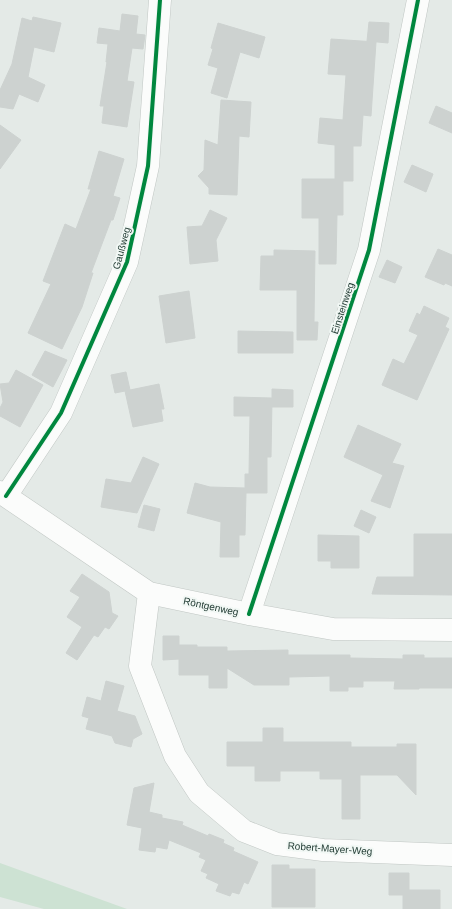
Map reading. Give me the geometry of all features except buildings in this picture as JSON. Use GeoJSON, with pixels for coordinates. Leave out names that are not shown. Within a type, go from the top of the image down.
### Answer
{"type":"FeatureCollection","features":[{"type":"Feature","properties":{"kind":"street","name":"Gaußweg"},"geometry":{"type":"LineString","coordinates":[[3,494],[61,413],[127,262],[148,166],[160,0]]}},
{"type":"Feature","properties":{"kind":"street","name":"Einsteinweg"},"geometry":{"type":"LineString","coordinates":[[249,614],[369,250],[418,0]]}},
{"type":"Feature","properties":{"kind":"street","name":"Röntgenweg"},"geometry":{"type":"LineString","coordinates":[[3,494],[150,593],[249,614],[333,628],[452,630]]}},
{"type":"Feature","properties":{"kind":"street","name":"Robert-Mayer-Weg"},"geometry":{"type":"LineString","coordinates":[[150,593],[140,666],[175,756],[200,793],[244,830],[277,844],[322,850],[452,855]]}},
{"type":"Feature","properties":{"kind":"green space"},"geometry":{"type":"Polygon","coordinates":[[[0,863],[127,909],[44,909],[0,897],[0,863]]]}},
{"type":"Feature","properties":{"kind":"cycle path"},"geometry":{"type":"LineString","coordinates":[[6,496],[61,413],[127,262],[148,166],[160,0]]}},
{"type":"Feature","properties":{"kind":"cycle path"},"geometry":{"type":"LineString","coordinates":[[249,614],[369,250],[418,0]]}}]}
